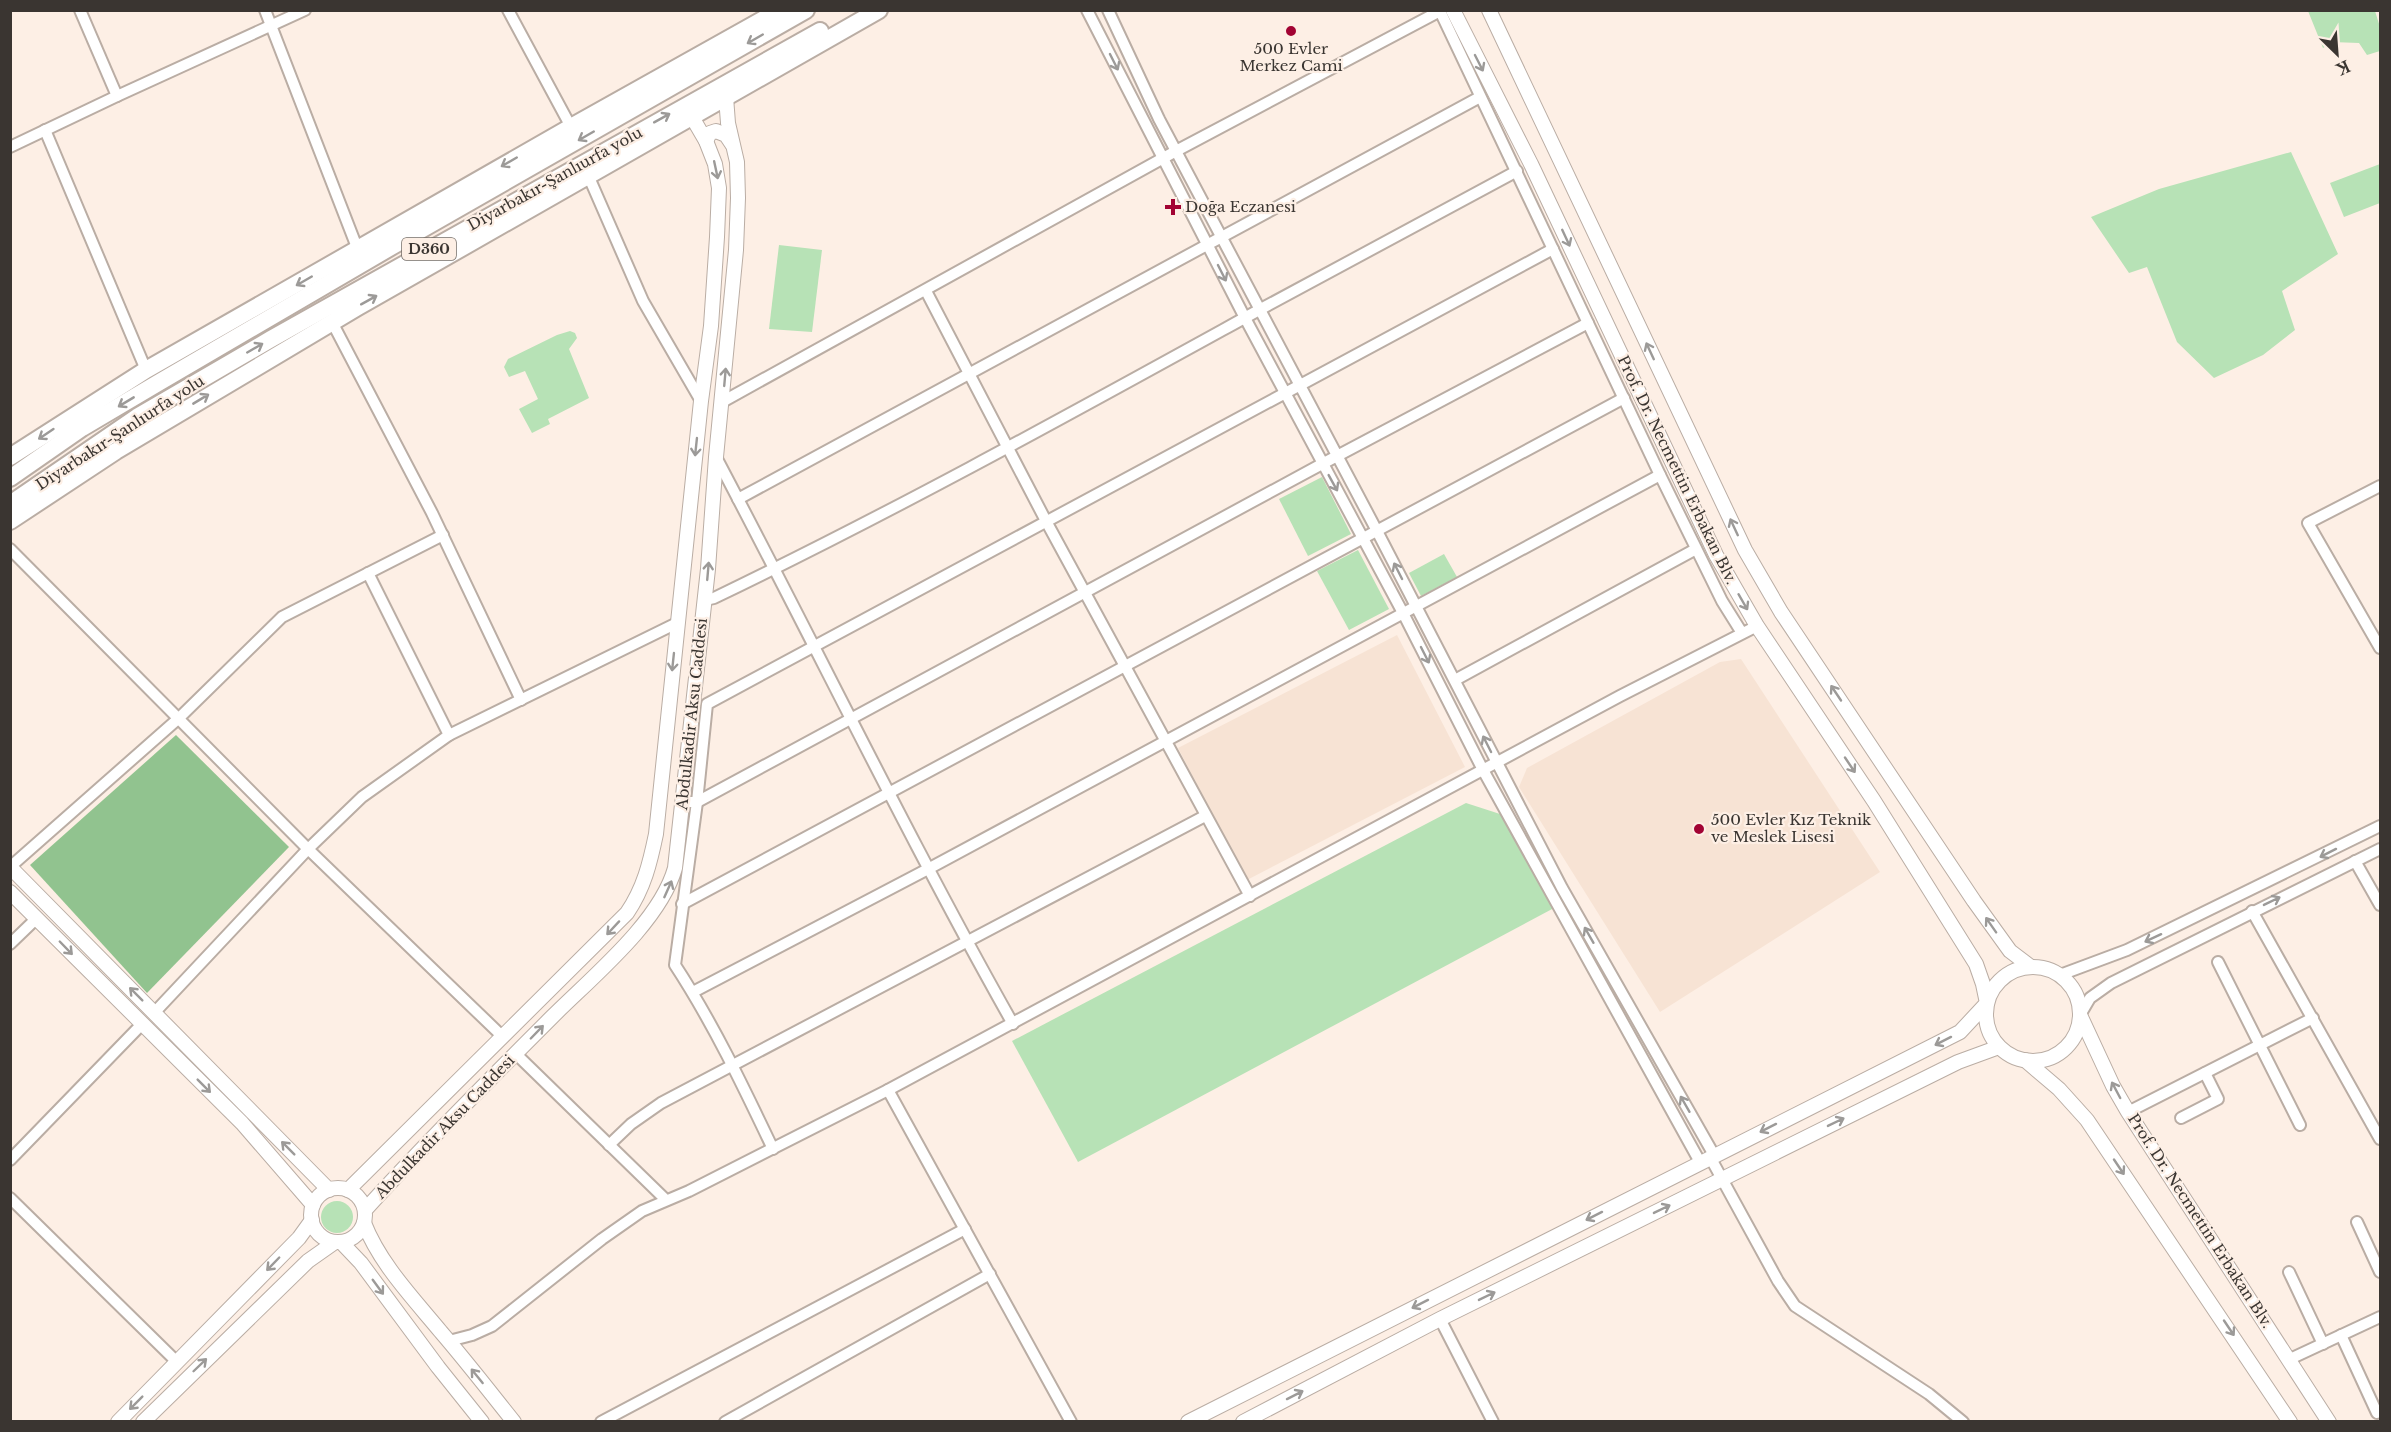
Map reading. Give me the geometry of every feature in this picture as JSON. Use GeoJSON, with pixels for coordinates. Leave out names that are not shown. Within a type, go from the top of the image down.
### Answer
{"type":"FeatureCollection","features":[{"type":"Feature","properties":{"kind":"highway"},"geometry":{"type":"LineString","coordinates":[[10,458],[146,370],[780,10]]}},
{"type":"Feature","properties":{"kind":"highway","name":"Diyarbakır-Şanlıurfa yolu"},"geometry":{"type":"LineString","coordinates":[[10,478],[82,428],[176,372],[388,248],[806,10]]}},
{"type":"Feature","properties":{"kind":"highway","name":"Diyarbakır-Şanlıurfa yolu"},"geometry":{"type":"LineString","coordinates":[[10,504],[137,417],[271,339],[857,10]]}},
{"type":"Feature","properties":{"kind":"highway"},"geometry":{"type":"LineString","coordinates":[[10,521],[116,451],[332,322],[879,10]]}},
{"type":"Feature","properties":{"kind":"main road","name":"Prof. Dr. Necmettin Erbakan Blv."},"geometry":{"type":"LineString","coordinates":[[1454,10],[1531,164],[1716,555],[1757,626],[1874,801],[1976,964],[1987,1004]]}},
{"type":"Feature","properties":{"kind":"main road","name":"Prof. Dr. Necmettin Erbakan Blv."},"geometry":{"type":"LineString","coordinates":[[1489,10],[1744,550],[1781,612],[1974,901],[2010,951],[2031,967]]}},
{"type":"Feature","properties":{"kind":"main road","name":"Abdulkadir Aksu Caddesi"},"geometry":{"type":"LineString","coordinates":[[364,1216],[408,1163],[599,971],[651,915],[664,897],[675,868],[705,600],[736,250],[737,162],[726,97]]}},
{"type":"Feature","properties":{"kind":"main road","name":"Abdulkadir Aksu Caddesi"},"geometry":{"type":"LineString","coordinates":[[348,1190],[627,913],[639,895],[648,871],[656,834],[701,401],[711,326],[719,188],[715,164],[706,141],[692,117]]}},
{"type":"Feature","properties":{"kind":"main road"},"geometry":{"type":"LineString","coordinates":[[706,141],[710,133],[722,132],[733,146]]}},
{"type":"Feature","properties":{"kind":"main road"},"geometry":{"type":"LineString","coordinates":[[10,867],[329,1190]]}},
{"type":"Feature","properties":{"kind":"main road"},"geometry":{"type":"LineString","coordinates":[[10,892],[242,1123],[313,1205]]}},
{"type":"Feature","properties":{"kind":"main road"},"geometry":{"type":"LineString","coordinates":[[2031,967],[2046,969],[2060,975],[2071,986],[2078,1000],[2080,1015],[2077,1031],[2069,1045],[2056,1055],[2041,1060],[2025,1060],[2011,1056],[1998,1047],[1990,1034],[1986,1019],[1987,1004],[1992,989],[2016,970],[2031,967]]}},
{"type":"Feature","properties":{"kind":"main road"},"geometry":{"type":"LineString","coordinates":[[1188,1422],[1960,1032],[1987,1004]]}},
{"type":"Feature","properties":{"kind":"main road","name":"Prof. Dr. Necmettin Erbakan Blv."},"geometry":{"type":"LineString","coordinates":[[2080,1015],[2113,1086],[2128,1112],[2329,1422]]}},
{"type":"Feature","properties":{"kind":"main road"},"geometry":{"type":"LineString","coordinates":[[1243,1422],[1440,1319],[1958,1062],[1998,1047]]}},
{"type":"Feature","properties":{"kind":"main road"},"geometry":{"type":"LineString","coordinates":[[2025,1060],[2059,1089],[2087,1120],[2290,1422]]}},
{"type":"Feature","properties":{"kind":"main road"},"geometry":{"type":"LineString","coordinates":[[482,1422],[361,1263],[338,1242],[320,1235],[312,1220],[313,1205],[322,1193],[329,1190],[348,1190],[362,1201],[364,1216],[380,1254],[514,1422]]}},
{"type":"Feature","properties":{"kind":"main road"},"geometry":{"type":"LineString","coordinates":[[143,1422],[308,1261],[338,1242],[356,1236],[364,1216]]}},
{"type":"Feature","properties":{"kind":"main road"},"geometry":{"type":"LineString","coordinates":[[118,1422],[299,1238],[312,1220]]}},
{"type":"Feature","properties":{"kind":"street"},"geometry":{"type":"LineString","coordinates":[[80,10],[117,96]]}},
{"type":"Feature","properties":{"kind":"street"},"geometry":{"type":"LineString","coordinates":[[265,10],[358,250]]}},
{"type":"Feature","properties":{"kind":"street"},"geometry":{"type":"LineString","coordinates":[[10,147],[305,10]]}},
{"type":"Feature","properties":{"kind":"street"},"geometry":{"type":"LineString","coordinates":[[508,10],[571,127]]}},
{"type":"Feature","properties":{"kind":"street"},"geometry":{"type":"LineString","coordinates":[[1087,10],[1245,318],[1364,538],[1483,770],[1722,1179],[1778,1281],[1795,1306],[1929,1394],[1963,1422]]}},
{"type":"Feature","properties":{"kind":"street"},"geometry":{"type":"LineString","coordinates":[[1108,10],[1159,119],[1300,384],[1562,888],[1708,1158]]}},
{"type":"Feature","properties":{"kind":"street"},"geometry":{"type":"LineString","coordinates":[[722,402],[1163,158],[1440,11],[1660,475],[1696,549],[1742,633]]}},
{"type":"Feature","properties":{"kind":"street"},"geometry":{"type":"LineString","coordinates":[[738,499],[1480,97]]}},
{"type":"Feature","properties":{"kind":"street"},"geometry":{"type":"LineString","coordinates":[[45,130],[146,370]]}},
{"type":"Feature","properties":{"kind":"street"},"geometry":{"type":"LineString","coordinates":[[705,600],[774,570],[1008,448],[1517,171]]}},
{"type":"Feature","properties":{"kind":"street"},"geometry":{"type":"LineString","coordinates":[[588,176],[643,301],[701,401]]}},
{"type":"Feature","properties":{"kind":"street"},"geometry":{"type":"LineString","coordinates":[[773,1149],[732,1065],[693,992],[675,964],[697,802],[707,704],[1285,391],[1554,249]]}},
{"type":"Feature","properties":{"kind":"street"},"geometry":{"type":"LineString","coordinates":[[926,291],[1046,521],[1086,591],[1204,816],[1250,896]]}},
{"type":"Feature","properties":{"kind":"street"},"geometry":{"type":"LineString","coordinates":[[332,322],[443,535],[522,700]]}},
{"type":"Feature","properties":{"kind":"street"},"geometry":{"type":"LineString","coordinates":[[682,802],[697,802],[1588,323]]}},
{"type":"Feature","properties":{"kind":"street"},"geometry":{"type":"LineString","coordinates":[[682,904],[1624,398]]}},
{"type":"Feature","properties":{"kind":"street"},"geometry":{"type":"LineString","coordinates":[[716,457],[928,869],[1013,1024]]}},
{"type":"Feature","properties":{"kind":"street"},"geometry":{"type":"LineString","coordinates":[[693,992],[928,869],[1660,475]]}},
{"type":"Feature","properties":{"kind":"street"},"geometry":{"type":"LineString","coordinates":[[2380,486],[2308,523],[2380,648]]}},
{"type":"Feature","properties":{"kind":"street"},"geometry":{"type":"LineString","coordinates":[[10,867],[179,718],[282,618],[443,535]]}},
{"type":"Feature","properties":{"kind":"street"},"geometry":{"type":"LineString","coordinates":[[10,549],[308,849],[503,1037]]}},
{"type":"Feature","properties":{"kind":"street"},"geometry":{"type":"LineString","coordinates":[[1455,680],[1696,549]]}},
{"type":"Feature","properties":{"kind":"street"},"geometry":{"type":"LineString","coordinates":[[369,573],[449,735]]}},
{"type":"Feature","properties":{"kind":"street"},"geometry":{"type":"LineString","coordinates":[[154,1013],[308,849],[362,797],[449,735],[677,623]]}},
{"type":"Feature","properties":{"kind":"street"},"geometry":{"type":"LineString","coordinates":[[449,1341],[472,1335],[492,1326],[602,1239],[642,1211],[665,1199],[688,1191],[888,1090],[1496,763],[1757,626]]}},
{"type":"Feature","properties":{"kind":"street"},"geometry":{"type":"LineString","coordinates":[[609,1145],[646,1113],[732,1065],[1204,816]]}},
{"type":"Feature","properties":{"kind":"street"},"geometry":{"type":"LineString","coordinates":[[2060,975],[2089,966],[2137,945],[2380,826]]}},
{"type":"Feature","properties":{"kind":"street"},"geometry":{"type":"LineString","coordinates":[[2080,1015],[2090,998],[2106,986],[2380,849]]}},
{"type":"Feature","properties":{"kind":"street"},"geometry":{"type":"LineString","coordinates":[[2355,861],[2380,905]]}},
{"type":"Feature","properties":{"kind":"street"},"geometry":{"type":"LineString","coordinates":[[2252,911],[2380,1139]]}},
{"type":"Feature","properties":{"kind":"street"},"geometry":{"type":"LineString","coordinates":[[10,944],[37,918]]}},
{"type":"Feature","properties":{"kind":"street"},"geometry":{"type":"LineString","coordinates":[[2218,962],[2300,1125]]}},
{"type":"Feature","properties":{"kind":"street"},"geometry":{"type":"LineString","coordinates":[[2128,1112],[2313,1018]]}},
{"type":"Feature","properties":{"kind":"street"},"geometry":{"type":"LineString","coordinates":[[10,1160],[142,1024]]}},
{"type":"Feature","properties":{"kind":"street"},"geometry":{"type":"LineString","coordinates":[[516,1054],[665,1199]]}},
{"type":"Feature","properties":{"kind":"street"},"geometry":{"type":"LineString","coordinates":[[2181,1118],[2218,1099],[2205,1073]]}},
{"type":"Feature","properties":{"kind":"street"},"geometry":{"type":"LineString","coordinates":[[888,1090],[1071,1422]]}},
{"type":"Feature","properties":{"kind":"street"},"geometry":{"type":"LineString","coordinates":[[10,1198],[177,1362]]}},
{"type":"Feature","properties":{"kind":"street"},"geometry":{"type":"LineString","coordinates":[[2357,1222],[2380,1272]]}},
{"type":"Feature","properties":{"kind":"street"},"geometry":{"type":"LineString","coordinates":[[601,1422],[965,1229]]}},
{"type":"Feature","properties":{"kind":"street"},"geometry":{"type":"LineString","coordinates":[[2289,1272],[2323,1344]]}},
{"type":"Feature","properties":{"kind":"street"},"geometry":{"type":"LineString","coordinates":[[725,1422],[990,1274]]}},
{"type":"Feature","properties":{"kind":"street"},"geometry":{"type":"LineString","coordinates":[[2290,1359],[2380,1317]]}},
{"type":"Feature","properties":{"kind":"street"},"geometry":{"type":"LineString","coordinates":[[1440,1319],[1493,1422]]}},
{"type":"Feature","properties":{"kind":"street"},"geometry":{"type":"LineString","coordinates":[[2341,1335],[2377,1413]]}},
{"type":"Feature","properties":{"kind":"shaded area"},"geometry":{"type":"Polygon","coordinates":[[[1397,635],[1465,767],[1247,880],[1178,748],[1397,635]]]}},
{"type":"Feature","properties":{"kind":"shaded area","name":"500 Evler Kız Teknik ve Meslek Lisesi"},"geometry":{"type":"Polygon","coordinates":[[[1741,659],[1880,872],[1660,1012],[1519,787],[1527,768],[1720,662],[1741,659]]]}},
{"type":"Feature","properties":{"kind":"green space"},"geometry":{"type":"Polygon","coordinates":[[[2308,11],[2375,11],[2380,27],[2380,51],[2367,55],[2359,43],[2332,42],[2323,48],[2308,11]]]}},
{"type":"Feature","properties":{"kind":"green space"},"geometry":{"type":"Polygon","coordinates":[[[2291,152],[2338,254],[2282,291],[2295,330],[2263,355],[2214,378],[2177,342],[2147,267],[2129,273],[2091,217],[2159,189],[2291,152]]]}},
{"type":"Feature","properties":{"kind":"green space"},"geometry":{"type":"Polygon","coordinates":[[[2380,164],[2380,203],[2344,217],[2330,183],[2380,164]]]}},
{"type":"Feature","properties":{"kind":"green space"},"geometry":{"type":"Polygon","coordinates":[[[779,245],[822,250],[812,332],[769,329],[779,245]]]}},
{"type":"Feature","properties":{"kind":"green space"},"geometry":{"type":"Polygon","coordinates":[[[570,331],[575,333],[577,338],[569,349],[589,398],[548,419],[550,424],[532,433],[519,409],[538,399],[525,371],[509,377],[504,367],[508,359],[570,331]]]}},
{"type":"Feature","properties":{"kind":"green space"},"geometry":{"type":"Polygon","coordinates":[[[1322,477],[1351,534],[1308,556],[1279,499],[1322,477]]]}},
{"type":"Feature","properties":{"kind":"green space"},"geometry":{"type":"Polygon","coordinates":[[[1358,550],[1389,609],[1349,630],[1317,571],[1358,550]]]}},
{"type":"Feature","properties":{"kind":"green space"},"geometry":{"type":"Polygon","coordinates":[[[1444,554],[1457,577],[1421,596],[1409,573],[1444,554]]]}},
{"type":"Feature","properties":{"kind":"green space"},"geometry":{"type":"Polygon","coordinates":[[[176,735],[289,847],[147,993],[30,865],[176,735]]]}},
{"type":"Feature","properties":{"kind":"green space"},"geometry":{"type":"Polygon","coordinates":[[[1466,803],[1500,814],[1554,908],[1078,1162],[1012,1041],[1466,803]]]}},
{"type":"Feature","properties":{"kind":"green space"},"geometry":{"type":"Polygon","coordinates":[[[337,1201],[348,1206],[353,1217],[348,1228],[337,1233],[326,1228],[321,1217],[326,1206],[337,1201]]]}},
{"type":"Feature","properties":{"kind":"place","name":"500 Evler Merkez Cami"},"geometry":{"type":"Point","coordinates":[1291,31]}},
{"type":"Feature","properties":{"kind":"place","name":"Doğa Eczanesi"},"geometry":{"type":"Point","coordinates":[1173,207]}},
{"type":"Feature","properties":{"kind":"place","name":"500 Evler Kız Teknik ve Meslek Lisesi"},"geometry":{"type":"Point","coordinates":[1699,829]}}]}
